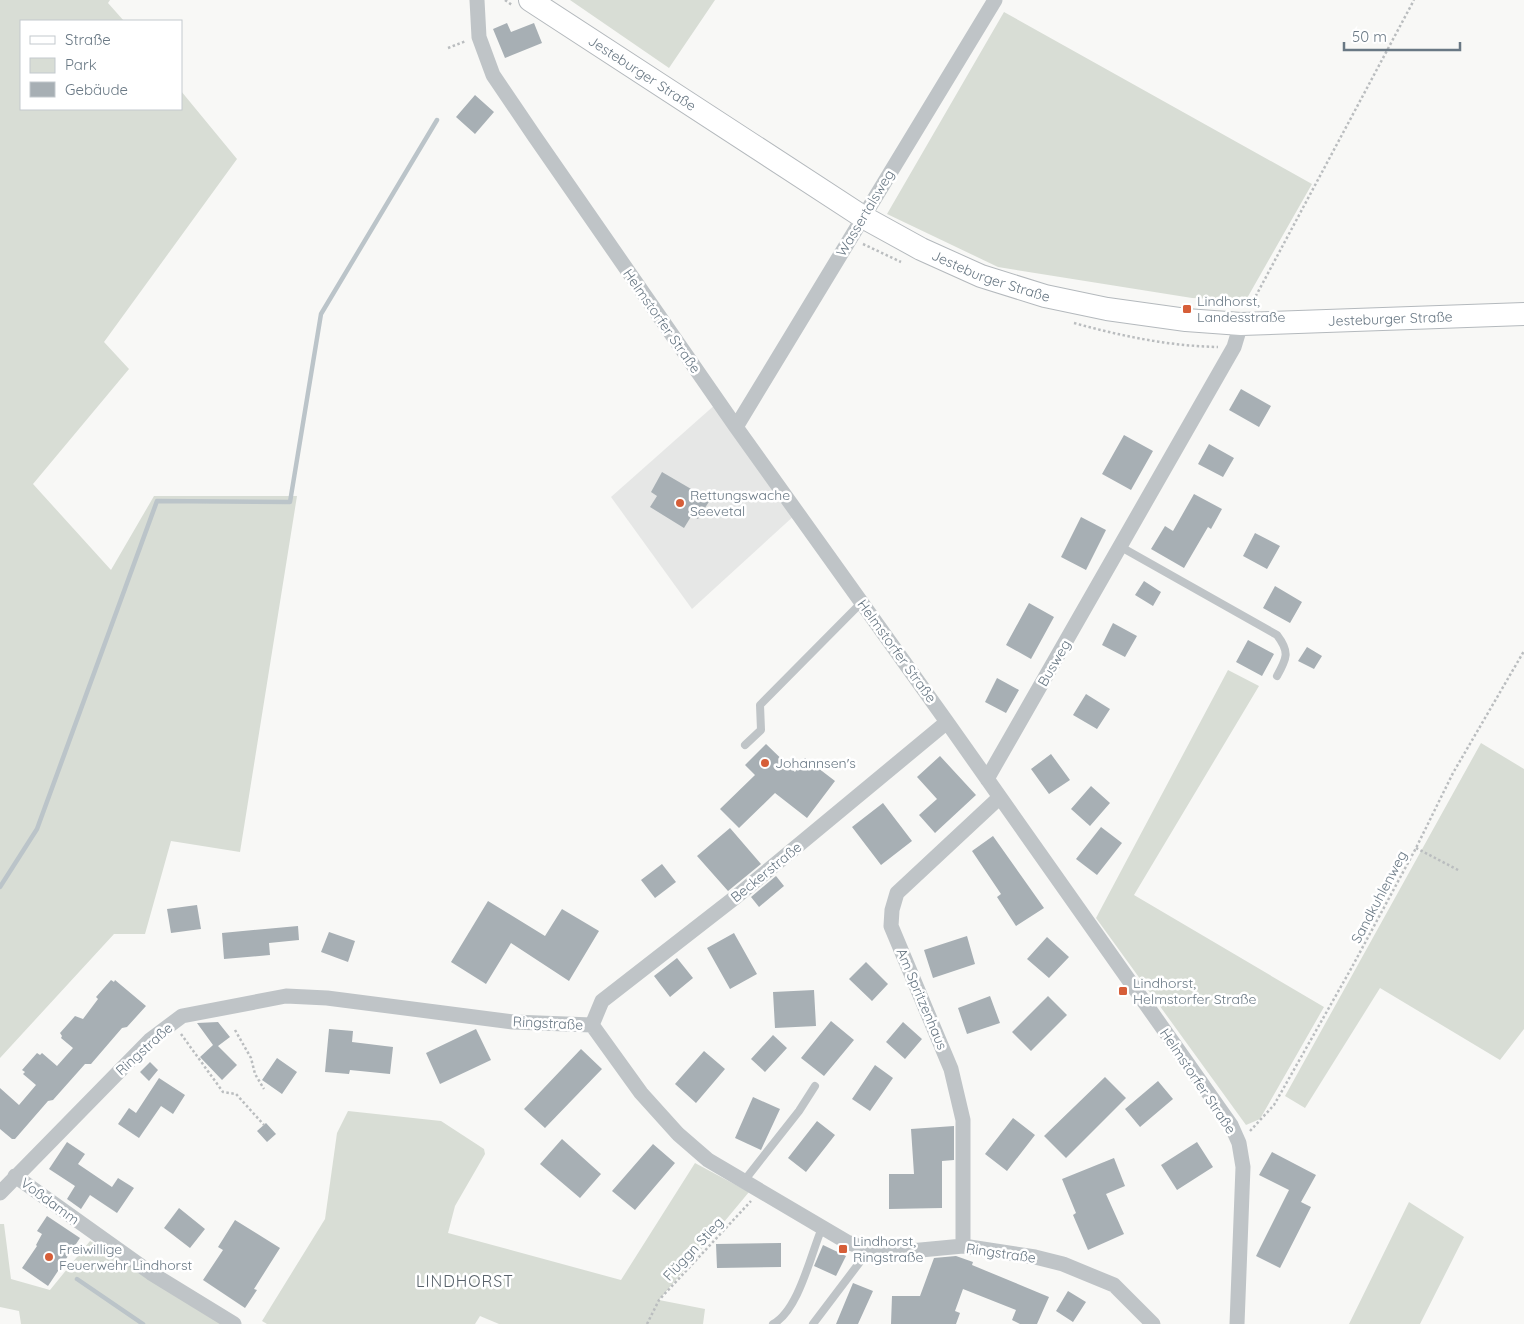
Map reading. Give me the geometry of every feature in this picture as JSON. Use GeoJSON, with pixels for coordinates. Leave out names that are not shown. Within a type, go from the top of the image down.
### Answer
{"type":"FeatureCollection","features":[{"type":"Feature","properties":{"kind":"main road","name":"Jesteburger Straße"},"geometry":{"type":"LineString","coordinates":[[525,5],[857,226],[921,249],[981,276],[1045,296],[1106,309],[1169,318],[1241,324],[1524,314]]}},
{"type":"Feature","properties":{"kind":"street","name":"Helmstorfer Straße"},"geometry":{"type":"LineString","coordinates":[[478,0],[479,37],[494,75],[736,427],[948,722],[1231,1125],[1239,1143],[1243,1167],[1236,1324]]}},
{"type":"Feature","properties":{"kind":"street","name":"Wassertalsweg"},"geometry":{"type":"LineString","coordinates":[[736,427],[995,0]]}},
{"type":"Feature","properties":{"kind":"street","name":"Busweg"},"geometry":{"type":"LineString","coordinates":[[987,779],[1234,347],[1241,324]]}},
{"type":"Feature","properties":{"kind":"street","name":"Beckerstraße"},"geometry":{"type":"LineString","coordinates":[[592,1025],[602,1001],[737,896],[948,722]]}},
{"type":"Feature","properties":{"kind":"street","name":"Am Spritzenhaus"},"geometry":{"type":"LineString","coordinates":[[963,1246],[964,1120],[951,1069],[891,926],[892,910],[897,893],[1000,796]]}},
{"type":"Feature","properties":{"kind":"street","name":"Ringstraße"},"geometry":{"type":"LineString","coordinates":[[0,1193],[150,1040],[182,1016],[286,996],[327,998],[513,1022],[592,1025],[641,1093],[678,1134],[708,1160],[847,1242],[869,1250],[910,1251],[963,1246],[1036,1257],[1062,1264],[1114,1285],[1152,1324]]}},
{"type":"Feature","properties":{"kind":"street","name":"Voßdamm"},"geometry":{"type":"LineString","coordinates":[[15,1176],[151,1273],[234,1324]]}},
{"type":"Feature","properties":{"kind":"lane"},"geometry":{"type":"LineString","coordinates":[[1120,547],[1278,635],[1286,647],[1285,660],[1277,676]]}},
{"type":"Feature","properties":{"kind":"lane"},"geometry":{"type":"LineString","coordinates":[[745,745],[761,730],[760,705],[862,602]]}},
{"type":"Feature","properties":{"kind":"lane"},"geometry":{"type":"LineString","coordinates":[[744,1181],[799,1111],[815,1086]]}},
{"type":"Feature","properties":{"kind":"lane"},"geometry":{"type":"LineString","coordinates":[[774,1324],[789,1309],[800,1286],[822,1228]]}},
{"type":"Feature","properties":{"kind":"lane"},"geometry":{"type":"LineString","coordinates":[[813,1324],[869,1250]]}},
{"type":"Feature","properties":{"kind":"path"},"geometry":{"type":"LineString","coordinates":[[505,0],[525,5]]}},
{"type":"Feature","properties":{"kind":"path"},"geometry":{"type":"LineString","coordinates":[[1241,324],[1414,0]]}},
{"type":"Feature","properties":{"kind":"path"},"geometry":{"type":"LineString","coordinates":[[857,226],[863,244],[904,262]]}},
{"type":"Feature","properties":{"kind":"path"},"geometry":{"type":"LineString","coordinates":[[1068,321],[1105,332],[1184,346],[1234,347]]}},
{"type":"Feature","properties":{"kind":"path","name":"Sandkuhlenweg"},"geometry":{"type":"LineString","coordinates":[[1239,1143],[1274,1106],[1416,848],[1453,773],[1524,652]]}},
{"type":"Feature","properties":{"kind":"path"},"geometry":{"type":"LineString","coordinates":[[1416,848],[1460,871]]}},
{"type":"Feature","properties":{"kind":"path"},"geometry":{"type":"LineString","coordinates":[[172,1023],[198,1054],[201,1064],[224,1092],[236,1094],[264,1125]]}},
{"type":"Feature","properties":{"kind":"path"},"geometry":{"type":"LineString","coordinates":[[235,1030],[251,1058],[255,1074],[264,1089]]}},
{"type":"Feature","properties":{"kind":"path","name":"Flüggn Stieg"},"geometry":{"type":"LineString","coordinates":[[647,1324],[659,1300],[760,1191]]}},
{"type":"Feature","properties":{"kind":"shaded area"},"geometry":{"type":"Polygon","coordinates":[[[717,403],[796,514],[692,609],[611,497],[717,403]]]}},
{"type":"Feature","properties":{"kind":"green space"},"geometry":{"type":"Polygon","coordinates":[[[0,0],[110,0],[108,3],[123,20],[20,20],[20,110],[182,110],[182,92],[237,159],[104,342],[129,369],[33,484],[111,570],[154,496],[297,496],[240,852],[171,841],[145,934],[114,934],[0,1058],[0,0]]]}},
{"type":"Feature","properties":{"kind":"green space"},"geometry":{"type":"Polygon","coordinates":[[[570,0],[715,0],[669,68],[570,0]]]}},
{"type":"Feature","properties":{"kind":"green space"},"geometry":{"type":"Polygon","coordinates":[[[1004,12],[1312,184],[1246,300],[1192,298],[998,267],[887,214],[1004,12]]]}},
{"type":"Feature","properties":{"kind":"green space"},"geometry":{"type":"Polygon","coordinates":[[[1228,670],[1259,686],[1134,895],[1324,1007],[1260,1119],[1246,1125],[1096,918],[1228,670]]]}},
{"type":"Feature","properties":{"kind":"green space"},"geometry":{"type":"Polygon","coordinates":[[[1481,743],[1524,769],[1524,1029],[1500,1060],[1380,988],[1305,1108],[1285,1096],[1481,743]]]}},
{"type":"Feature","properties":{"kind":"green space"},"geometry":{"type":"Polygon","coordinates":[[[348,1111],[441,1121],[484,1149],[485,1154],[455,1206],[448,1233],[621,1280],[695,1163],[749,1192],[659,1300],[705,1309],[703,1324],[499,1324],[480,1316],[475,1324],[267,1324],[262,1321],[325,1219],[337,1133],[348,1111]]]}},
{"type":"Feature","properties":{"kind":"green space"},"geometry":{"type":"Polygon","coordinates":[[[1409,1202],[1464,1237],[1420,1324],[1349,1324],[1409,1202]]]}},
{"type":"Feature","properties":{"kind":"green space"},"geometry":{"type":"Polygon","coordinates":[[[0,1224],[4,1224],[11,1279],[50,1290],[90,1241],[226,1324],[21,1324],[19,1311],[0,1307],[0,1224]]]}},
{"type":"Feature","properties":{"kind":"building"},"geometry":{"type":"Polygon","coordinates":[[[507,23],[511,32],[534,23],[542,43],[505,58],[493,29],[507,23]]]}},
{"type":"Feature","properties":{"kind":"building"},"geometry":{"type":"Polygon","coordinates":[[[475,95],[494,112],[475,134],[456,117],[475,95]]]}},
{"type":"Feature","properties":{"kind":"building"},"geometry":{"type":"Polygon","coordinates":[[[1241,389],[1271,406],[1259,427],[1229,410],[1241,389]]]}},
{"type":"Feature","properties":{"kind":"building"},"geometry":{"type":"Polygon","coordinates":[[[1124,435],[1153,451],[1131,490],[1102,474],[1124,435]]]}},
{"type":"Feature","properties":{"kind":"building"},"geometry":{"type":"Polygon","coordinates":[[[1209,444],[1234,458],[1223,477],[1198,464],[1209,444]]]}},
{"type":"Feature","properties":{"kind":"building","name":"Rettungswache Seevetal"},"geometry":{"type":"Polygon","coordinates":[[[662,472],[710,500],[698,519],[692,515],[684,528],[650,507],[657,496],[651,492],[662,472]]]}},
{"type":"Feature","properties":{"kind":"building"},"geometry":{"type":"Polygon","coordinates":[[[1194,494],[1222,509],[1211,529],[1208,527],[1184,568],[1151,549],[1165,526],[1173,531],[1194,494]]]}},
{"type":"Feature","properties":{"kind":"building"},"geometry":{"type":"Polygon","coordinates":[[[1081,517],[1106,530],[1086,570],[1061,557],[1081,517]]]}},
{"type":"Feature","properties":{"kind":"building"},"geometry":{"type":"Polygon","coordinates":[[[1255,533],[1280,546],[1267,569],[1243,556],[1255,533]]]}},
{"type":"Feature","properties":{"kind":"building"},"geometry":{"type":"Polygon","coordinates":[[[1144,581],[1161,592],[1153,606],[1135,595],[1144,581]]]}},
{"type":"Feature","properties":{"kind":"building"},"geometry":{"type":"Polygon","coordinates":[[[1275,586],[1302,602],[1290,623],[1263,608],[1275,586]]]}},
{"type":"Feature","properties":{"kind":"building"},"geometry":{"type":"Polygon","coordinates":[[[1029,603],[1054,617],[1031,659],[1006,645],[1029,603]]]}},
{"type":"Feature","properties":{"kind":"building"},"geometry":{"type":"Polygon","coordinates":[[[1113,623],[1137,636],[1125,657],[1102,645],[1113,623]]]}},
{"type":"Feature","properties":{"kind":"building"},"geometry":{"type":"Polygon","coordinates":[[[1248,640],[1274,654],[1262,676],[1236,662],[1248,640]]]}},
{"type":"Feature","properties":{"kind":"building"},"geometry":{"type":"Polygon","coordinates":[[[1307,647],[1322,656],[1314,669],[1298,661],[1307,647]]]}},
{"type":"Feature","properties":{"kind":"building"},"geometry":{"type":"Polygon","coordinates":[[[997,678],[1019,690],[1006,713],[985,702],[997,678]]]}},
{"type":"Feature","properties":{"kind":"building"},"geometry":{"type":"Polygon","coordinates":[[[1086,694],[1110,709],[1097,729],[1073,715],[1086,694]]]}},
{"type":"Feature","properties":{"kind":"building"},"geometry":{"type":"Polygon","coordinates":[[[766,744],[795,772],[805,758],[835,781],[807,818],[775,793],[739,828],[720,809],[755,775],[745,765],[766,744]]]}},
{"type":"Feature","properties":{"kind":"building"},"geometry":{"type":"Polygon","coordinates":[[[1051,754],[1070,780],[1049,794],[1031,769],[1051,754]]]}},
{"type":"Feature","properties":{"kind":"building"},"geometry":{"type":"Polygon","coordinates":[[[940,756],[976,795],[935,833],[919,815],[937,799],[917,777],[940,756]]]}},
{"type":"Feature","properties":{"kind":"building"},"geometry":{"type":"Polygon","coordinates":[[[1091,786],[1110,803],[1090,826],[1071,809],[1091,786]]]}},
{"type":"Feature","properties":{"kind":"building"},"geometry":{"type":"Polygon","coordinates":[[[883,803],[912,841],[881,865],[852,827],[883,803]]]}},
{"type":"Feature","properties":{"kind":"building"},"geometry":{"type":"Polygon","coordinates":[[[1101,827],[1122,843],[1097,875],[1076,859],[1101,827]]]}},
{"type":"Feature","properties":{"kind":"building"},"geometry":{"type":"Polygon","coordinates":[[[730,828],[761,864],[728,891],[697,856],[730,828]]]}},
{"type":"Feature","properties":{"kind":"building"},"geometry":{"type":"Polygon","coordinates":[[[993,836],[1044,908],[1016,926],[997,897],[1001,894],[972,851],[993,836]]]}},
{"type":"Feature","properties":{"kind":"building"},"geometry":{"type":"Polygon","coordinates":[[[662,864],[676,882],[655,898],[641,880],[662,864]]]}},
{"type":"Feature","properties":{"kind":"building"},"geometry":{"type":"Polygon","coordinates":[[[776,876],[784,886],[759,907],[751,897],[776,876]]]}},
{"type":"Feature","properties":{"kind":"building"},"geometry":{"type":"Polygon","coordinates":[[[488,901],[545,936],[562,909],[599,931],[569,981],[511,943],[486,984],[451,962],[488,901]]]}},
{"type":"Feature","properties":{"kind":"building"},"geometry":{"type":"Polygon","coordinates":[[[197,905],[201,929],[171,933],[167,909],[197,905]]]}},
{"type":"Feature","properties":{"kind":"building"},"geometry":{"type":"Polygon","coordinates":[[[298,926],[299,940],[269,943],[270,955],[224,959],[222,933],[298,926]]]}},
{"type":"Feature","properties":{"kind":"building"},"geometry":{"type":"Polygon","coordinates":[[[329,932],[355,941],[348,962],[321,952],[329,932]]]}},
{"type":"Feature","properties":{"kind":"building"},"geometry":{"type":"Polygon","coordinates":[[[734,933],[757,974],[730,989],[707,948],[734,933]]]}},
{"type":"Feature","properties":{"kind":"building"},"geometry":{"type":"Polygon","coordinates":[[[967,936],[975,964],[933,978],[924,950],[967,936]]]}},
{"type":"Feature","properties":{"kind":"building"},"geometry":{"type":"Polygon","coordinates":[[[1047,937],[1069,957],[1049,978],[1027,959],[1047,937]]]}},
{"type":"Feature","properties":{"kind":"building"},"geometry":{"type":"Polygon","coordinates":[[[677,958],[693,978],[670,997],[654,976],[677,958]]]}},
{"type":"Feature","properties":{"kind":"building"},"geometry":{"type":"Polygon","coordinates":[[[866,962],[888,984],[872,1001],[849,979],[866,962]]]}},
{"type":"Feature","properties":{"kind":"building"},"geometry":{"type":"Polygon","coordinates":[[[111,980],[114,982],[115,980],[146,1006],[127,1027],[122,1028],[91,1064],[85,1064],[53,1100],[48,1101],[15,1139],[12,1139],[0,1129],[0,1088],[19,1105],[36,1085],[23,1074],[25,1072],[22,1070],[37,1053],[40,1055],[42,1053],[57,1066],[73,1048],[61,1038],[60,1033],[75,1016],[83,1019],[98,999],[96,997],[111,980]]]}},
{"type":"Feature","properties":{"kind":"building"},"geometry":{"type":"Polygon","coordinates":[[[814,990],[816,1026],[775,1028],[773,992],[814,990]]]}},
{"type":"Feature","properties":{"kind":"building"},"geometry":{"type":"Polygon","coordinates":[[[990,996],[1000,1023],[967,1034],[958,1008],[990,996]]]}},
{"type":"Feature","properties":{"kind":"building"},"geometry":{"type":"Polygon","coordinates":[[[1048,996],[1067,1015],[1031,1051],[1012,1032],[1048,996]]]}},
{"type":"Feature","properties":{"kind":"building"},"geometry":{"type":"Polygon","coordinates":[[[831,1021],[854,1040],[824,1076],[801,1058],[831,1021]]]}},
{"type":"Feature","properties":{"kind":"building"},"geometry":{"type":"Polygon","coordinates":[[[218,1022],[230,1037],[218,1046],[237,1065],[222,1080],[200,1057],[213,1045],[197,1023],[218,1022]]]}},
{"type":"Feature","properties":{"kind":"building"},"geometry":{"type":"Polygon","coordinates":[[[903,1022],[922,1039],[905,1059],[886,1042],[903,1022]]]}},
{"type":"Feature","properties":{"kind":"building"},"geometry":{"type":"Polygon","coordinates":[[[329,1029],[353,1031],[352,1042],[393,1047],[390,1074],[350,1070],[349,1074],[325,1072],[329,1029]]]}},
{"type":"Feature","properties":{"kind":"building"},"geometry":{"type":"Polygon","coordinates":[[[476,1029],[491,1060],[440,1084],[426,1053],[476,1029]]]}},
{"type":"Feature","properties":{"kind":"building"},"geometry":{"type":"Polygon","coordinates":[[[773,1035],[787,1048],[765,1072],[751,1059],[773,1035]]]}},
{"type":"Feature","properties":{"kind":"building"},"geometry":{"type":"Polygon","coordinates":[[[581,1049],[602,1069],[545,1128],[524,1109],[581,1049]]]}},
{"type":"Feature","properties":{"kind":"building"},"geometry":{"type":"Polygon","coordinates":[[[704,1051],[725,1069],[696,1103],[675,1084],[704,1051]]]}},
{"type":"Feature","properties":{"kind":"building"},"geometry":{"type":"Polygon","coordinates":[[[277,1058],[297,1072],[282,1094],[262,1080],[277,1058]]]}},
{"type":"Feature","properties":{"kind":"building"},"geometry":{"type":"Polygon","coordinates":[[[150,1062],[158,1070],[149,1081],[140,1072],[150,1062]]]}},
{"type":"Feature","properties":{"kind":"building"},"geometry":{"type":"Polygon","coordinates":[[[875,1065],[893,1078],[870,1111],[852,1099],[875,1065]]]}},
{"type":"Feature","properties":{"kind":"building"},"geometry":{"type":"Polygon","coordinates":[[[1105,1077],[1126,1098],[1066,1158],[1044,1136],[1105,1077]]]}},
{"type":"Feature","properties":{"kind":"building"},"geometry":{"type":"Polygon","coordinates":[[[159,1078],[185,1095],[173,1114],[161,1106],[139,1138],[118,1124],[129,1108],[136,1113],[159,1078]]]}},
{"type":"Feature","properties":{"kind":"building"},"geometry":{"type":"Polygon","coordinates":[[[1158,1081],[1173,1099],[1140,1127],[1125,1109],[1158,1081]]]}},
{"type":"Feature","properties":{"kind":"building"},"geometry":{"type":"Polygon","coordinates":[[[753,1097],[780,1109],[761,1150],[735,1138],[753,1097]]]}},
{"type":"Feature","properties":{"kind":"building"},"geometry":{"type":"Polygon","coordinates":[[[1013,1118],[1035,1135],[1007,1171],[985,1154],[1013,1118]]]}},
{"type":"Feature","properties":{"kind":"building"},"geometry":{"type":"Polygon","coordinates":[[[817,1121],[835,1135],[806,1172],[788,1158],[817,1121]]]}},
{"type":"Feature","properties":{"kind":"building"},"geometry":{"type":"Polygon","coordinates":[[[266,1123],[276,1134],[267,1142],[257,1131],[266,1123]]]}},
{"type":"Feature","properties":{"kind":"building"},"geometry":{"type":"Polygon","coordinates":[[[954,1126],[954,1160],[942,1161],[942,1208],[889,1209],[889,1174],[914,1174],[911,1129],[954,1126]]]}},
{"type":"Feature","properties":{"kind":"building"},"geometry":{"type":"Polygon","coordinates":[[[562,1139],[601,1174],[580,1198],[540,1164],[562,1139]]]}},
{"type":"Feature","properties":{"kind":"building"},"geometry":{"type":"Polygon","coordinates":[[[67,1142],[85,1154],[78,1164],[112,1187],[118,1178],[134,1188],[117,1213],[90,1195],[81,1209],[67,1199],[75,1186],[49,1169],[67,1142]]]}},
{"type":"Feature","properties":{"kind":"building"},"geometry":{"type":"Polygon","coordinates":[[[1197,1142],[1213,1167],[1177,1190],[1161,1165],[1197,1142]]]}},
{"type":"Feature","properties":{"kind":"building"},"geometry":{"type":"Polygon","coordinates":[[[653,1144],[675,1163],[635,1210],[612,1191],[653,1144]]]}},
{"type":"Feature","properties":{"kind":"building"},"geometry":{"type":"Polygon","coordinates":[[[1272,1152],[1316,1175],[1301,1202],[1311,1207],[1280,1268],[1256,1256],[1289,1190],[1259,1175],[1272,1152]]]}},
{"type":"Feature","properties":{"kind":"building"},"geometry":{"type":"Polygon","coordinates":[[[1114,1158],[1125,1186],[1106,1194],[1124,1234],[1088,1250],[1073,1215],[1076,1213],[1062,1179],[1114,1158]]]}},
{"type":"Feature","properties":{"kind":"building"},"geometry":{"type":"Polygon","coordinates":[[[179,1208],[205,1229],[190,1248],[164,1228],[179,1208]]]}},
{"type":"Feature","properties":{"kind":"building","name":"Freiwillige Feuerwehr Lindhorst"},"geometry":{"type":"Polygon","coordinates":[[[47,1216],[80,1238],[48,1286],[22,1268],[37,1246],[42,1234],[37,1231],[47,1216]]]}},
{"type":"Feature","properties":{"kind":"building"},"geometry":{"type":"Polygon","coordinates":[[[235,1220],[280,1248],[254,1289],[257,1290],[245,1308],[203,1280],[223,1250],[218,1247],[235,1220]]]}},
{"type":"Feature","properties":{"kind":"building"},"geometry":{"type":"Polygon","coordinates":[[[781,1243],[781,1267],[717,1268],[716,1244],[781,1243]]]}},
{"type":"Feature","properties":{"kind":"building"},"geometry":{"type":"Polygon","coordinates":[[[823,1245],[846,1256],[836,1276],[814,1266],[823,1245]]]}},
{"type":"Feature","properties":{"kind":"building"},"geometry":{"type":"Polygon","coordinates":[[[956,1256],[973,1262],[972,1265],[1049,1297],[1037,1324],[1020,1324],[1012,1320],[1016,1310],[963,1289],[955,1311],[960,1313],[956,1324],[891,1324],[892,1296],[920,1296],[934,1258],[956,1256]]]}},
{"type":"Feature","properties":{"kind":"building"},"geometry":{"type":"Polygon","coordinates":[[[853,1283],[873,1291],[858,1324],[836,1324],[853,1283]]]}},
{"type":"Feature","properties":{"kind":"building"},"geometry":{"type":"Polygon","coordinates":[[[1068,1291],[1086,1302],[1073,1322],[1056,1311],[1068,1291]]]}},
{"type":"Feature","properties":{"kind":"waterway"},"geometry":{"type":"LineString","coordinates":[[0,887],[37,829],[157,501],[290,502],[321,314],[437,120]]}},
{"type":"Feature","properties":{"kind":"waterway"},"geometry":{"type":"LineString","coordinates":[[77,1279],[143,1324]]}},
{"type":"Feature","properties":{"kind":"place","name":"Lindhorst, Landesstraße"},"geometry":{"type":"Point","coordinates":[1187,309]}},
{"type":"Feature","properties":{"kind":"place","name":"Rettungswache Seevetal"},"geometry":{"type":"Point","coordinates":[680,503]}},
{"type":"Feature","properties":{"kind":"place","name":"Johannsen's"},"geometry":{"type":"Point","coordinates":[765,763]}},
{"type":"Feature","properties":{"kind":"place","name":"Lindhorst, Helmstorfer Straße"},"geometry":{"type":"Point","coordinates":[1123,991]}},
{"type":"Feature","properties":{"kind":"place","name":"Lindhorst, Ringstraße"},"geometry":{"type":"Point","coordinates":[843,1249]}},
{"type":"Feature","properties":{"kind":"place","name":"Freiwillige Feuerwehr Lindhorst"},"geometry":{"type":"Point","coordinates":[49,1257]}},
{"type":"Feature","properties":{"kind":"district","name":"LINDHORST"},"geometry":{"type":"Point","coordinates":[465,1281]}}]}
